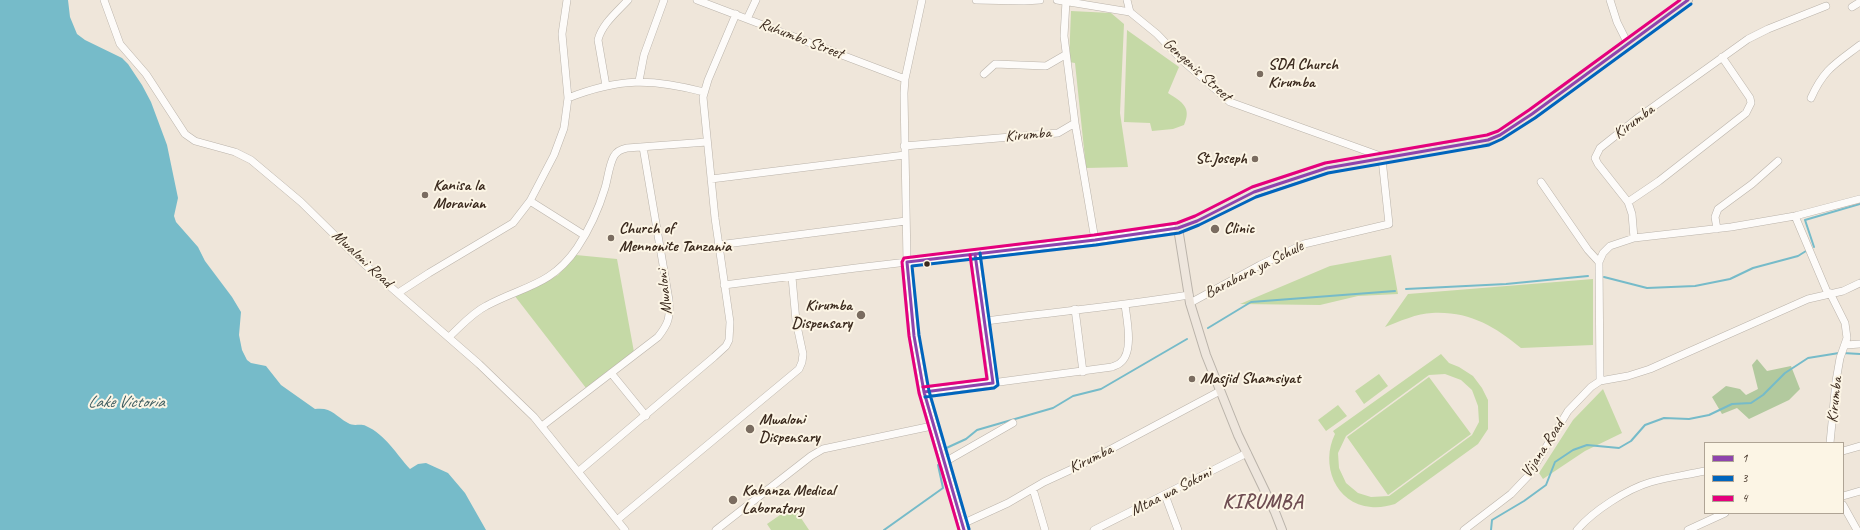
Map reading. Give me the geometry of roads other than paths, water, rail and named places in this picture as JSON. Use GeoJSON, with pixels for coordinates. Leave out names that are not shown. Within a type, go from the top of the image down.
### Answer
{"type":"FeatureCollection","features":[{"type":"Feature","properties":{"kind":"main road"},"geometry":{"type":"LineString","coordinates":[[1282,530],[1220,391],[1206,355],[1190,299],[1178,228],[1254,192],[1327,168],[1474,143],[1500,135],[1532,114],[1688,0]]}},
{"type":"Feature","properties":{"kind":"street","name":"Mwaloni Road"},"geometry":{"type":"LineString","coordinates":[[104,0],[120,44],[146,74],[186,136],[195,141],[235,152],[251,160],[301,202],[362,262],[450,337],[542,426],[625,530]]}},
{"type":"Feature","properties":{"kind":"street"},"geometry":{"type":"LineString","coordinates":[[398,293],[513,223],[530,201],[548,167],[564,128],[568,98],[562,34],[568,0]]}},
{"type":"Feature","properties":{"kind":"street"},"geometry":{"type":"LineString","coordinates":[[606,86],[598,40],[600,33],[607,22],[628,0]]}},
{"type":"Feature","properties":{"kind":"street"},"geometry":{"type":"LineString","coordinates":[[639,81],[644,55],[664,0]]}},
{"type":"Feature","properties":{"kind":"street","name":"Ruhumbo Street"},"geometry":{"type":"LineString","coordinates":[[697,0],[905,80]]}},
{"type":"Feature","properties":{"kind":"street"},"geometry":{"type":"LineString","coordinates":[[747,18],[756,0]]}},
{"type":"Feature","properties":{"kind":"street"},"geometry":{"type":"LineString","coordinates":[[922,0],[905,80],[904,146],[907,262],[914,336],[924,392],[932,426],[963,527]]}},
{"type":"Feature","properties":{"kind":"street"},"geometry":{"type":"LineString","coordinates":[[976,0],[1040,0]]}},
{"type":"Feature","properties":{"kind":"street"},"geometry":{"type":"LineString","coordinates":[[1057,0],[1130,12],[1127,0]]}},
{"type":"Feature","properties":{"kind":"street"},"geometry":{"type":"LineString","coordinates":[[1610,0],[1617,22],[1628,44]]}},
{"type":"Feature","properties":{"kind":"street"},"geometry":{"type":"LineString","coordinates":[[1066,2],[1064,36],[1065,55],[1095,240]]}},
{"type":"Feature","properties":{"kind":"street"},"geometry":{"type":"LineString","coordinates":[[1852,7],[1860,2]]}},
{"type":"Feature","properties":{"kind":"street","name":"Kirumba"},"geometry":{"type":"LineString","coordinates":[[1634,238],[1632,214],[1628,202],[1598,164],[1595,158],[1596,152],[1638,117],[1748,39],[1768,29],[1826,6]]}},
{"type":"Feature","properties":{"kind":"street","name":"Gengenis Street"},"geometry":{"type":"LineString","coordinates":[[1130,12],[1157,34],[1183,61],[1230,102],[1384,159]]}},
{"type":"Feature","properties":{"kind":"street"},"geometry":{"type":"LineString","coordinates":[[579,471],[646,416],[726,346],[729,340],[730,322],[718,245],[703,102],[704,92],[736,14]]}},
{"type":"Feature","properties":{"kind":"street"},"geometry":{"type":"LineString","coordinates":[[1811,98],[1822,76],[1832,66],[1860,45]]}},
{"type":"Feature","properties":{"kind":"street"},"geometry":{"type":"LineString","coordinates":[[984,74],[995,64],[1046,66],[1065,55]]}},
{"type":"Feature","properties":{"kind":"street"},"geometry":{"type":"LineString","coordinates":[[1628,202],[1660,181],[1746,113],[1751,103],[1750,98],[1722,57]]}},
{"type":"Feature","properties":{"kind":"street"},"geometry":{"type":"LineString","coordinates":[[568,98],[606,86],[639,81],[681,86],[704,92]]}},
{"type":"Feature","properties":{"kind":"street","name":"Kirumba"},"geometry":{"type":"LineString","coordinates":[[904,146],[1058,133],[1076,123]]}},
{"type":"Feature","properties":{"kind":"street"},"geometry":{"type":"LineString","coordinates":[[450,337],[484,307],[511,294],[533,286],[549,277],[568,261],[584,235],[599,204],[615,154],[621,149],[707,142]]}},
{"type":"Feature","properties":{"kind":"street","name":"Mwaloni"},"geometry":{"type":"LineString","coordinates":[[542,426],[658,337],[668,325],[670,316],[657,224],[643,147]]}},
{"type":"Feature","properties":{"kind":"street"},"geometry":{"type":"LineString","coordinates":[[711,179],[905,155]]}},
{"type":"Feature","properties":{"kind":"street","name":"Barabara ya Schule"},"geometry":{"type":"LineString","coordinates":[[1190,299],[1304,244],[1389,224],[1384,159]]}},
{"type":"Feature","properties":{"kind":"street"},"geometry":{"type":"LineString","coordinates":[[1717,228],[1715,217],[1718,209],[1778,161]]}},
{"type":"Feature","properties":{"kind":"street"},"geometry":{"type":"LineString","coordinates":[[1541,182],[1588,250],[1599,262]]}},
{"type":"Feature","properties":{"kind":"street"},"geometry":{"type":"LineString","coordinates":[[1860,200],[1795,216],[1717,228],[1634,238],[1610,246],[1603,252],[1599,262],[1600,381],[1628,376],[1650,369],[1808,299],[1842,291],[1860,283]]}},
{"type":"Feature","properties":{"kind":"street"},"geometry":{"type":"LineString","coordinates":[[530,201],[584,235]]}},
{"type":"Feature","properties":{"kind":"street"},"geometry":{"type":"LineString","coordinates":[[1795,216],[1829,293],[1845,323],[1847,333],[1845,347],[1860,344]]}},
{"type":"Feature","properties":{"kind":"street"},"geometry":{"type":"LineString","coordinates":[[718,245],[906,221]]}},
{"type":"Feature","properties":{"kind":"street"},"geometry":{"type":"LineString","coordinates":[[724,286],[907,262],[1095,240],[1178,228]]}},
{"type":"Feature","properties":{"kind":"street"},"geometry":{"type":"LineString","coordinates":[[975,254],[993,383]]}},
{"type":"Feature","properties":{"kind":"street"},"geometry":{"type":"LineString","coordinates":[[618,520],[799,369],[802,362],[802,354],[796,321],[792,277]]}},
{"type":"Feature","properties":{"kind":"street"},"geometry":{"type":"LineString","coordinates":[[984,321],[1074,309],[1190,299]]}},
{"type":"Feature","properties":{"kind":"street"},"geometry":{"type":"LineString","coordinates":[[924,392],[1112,367],[1120,363],[1126,356],[1128,346],[1125,305]]}},
{"type":"Feature","properties":{"kind":"street"},"geometry":{"type":"LineString","coordinates":[[1074,309],[1083,372]]}},
{"type":"Feature","properties":{"kind":"street","name":"Kirumba"},"geometry":{"type":"LineString","coordinates":[[1830,442],[1836,381],[1840,358],[1845,347]]}},
{"type":"Feature","properties":{"kind":"street"},"geometry":{"type":"LineString","coordinates":[[611,373],[646,416]]}},
{"type":"Feature","properties":{"kind":"street","name":"Vijana Road"},"geometry":{"type":"LineString","coordinates":[[1464,530],[1511,494],[1529,476],[1568,411],[1591,387],[1600,381]]}},
{"type":"Feature","properties":{"kind":"street","name":"Kirumba"},"geometry":{"type":"LineString","coordinates":[[963,527],[1220,391]]}},
{"type":"Feature","properties":{"kind":"street"},"geometry":{"type":"LineString","coordinates":[[943,463],[1013,423]]}},
{"type":"Feature","properties":{"kind":"street"},"geometry":{"type":"LineString","coordinates":[[716,530],[811,456],[823,449],[932,426]]}},
{"type":"Feature","properties":{"kind":"street"},"geometry":{"type":"LineString","coordinates":[[1844,451],[1860,446]]}},
{"type":"Feature","properties":{"kind":"street","name":"Mtaa wa Sokoni"},"geometry":{"type":"LineString","coordinates":[[1094,530],[1108,527],[1165,495],[1247,453]]}},
{"type":"Feature","properties":{"kind":"street"},"geometry":{"type":"LineString","coordinates":[[1577,530],[1606,506],[1634,489],[1650,482],[1704,471]]}},
{"type":"Feature","properties":{"kind":"street"},"geometry":{"type":"LineString","coordinates":[[1033,489],[1045,530]]}},
{"type":"Feature","properties":{"kind":"street"},"geometry":{"type":"LineString","coordinates":[[1844,496],[1860,491]]}},
{"type":"Feature","properties":{"kind":"street"},"geometry":{"type":"LineString","coordinates":[[1165,495],[1178,530]]}},
{"type":"Feature","properties":{"kind":"street"},"geometry":{"type":"LineString","coordinates":[[1844,507],[1857,530]]}},
{"type":"Feature","properties":{"kind":"street"},"geometry":{"type":"LineString","coordinates":[[1688,530],[1723,514]]}},
{"type":"Feature","properties":{"kind":"water","name":"Lake Victoria"},"geometry":{"type":"Polygon","coordinates":[[[0,0],[68,0],[70,17],[77,34],[85,40],[122,58],[128,64],[151,102],[167,145],[178,198],[174,216],[176,222],[198,247],[205,261],[232,297],[241,312],[239,335],[242,350],[247,360],[251,363],[266,366],[281,385],[315,409],[329,410],[350,424],[364,425],[379,434],[410,469],[418,464],[426,463],[448,473],[465,493],[486,530],[0,530],[0,0]]]}},
{"type":"Feature","properties":{"kind":"waterway"},"geometry":{"type":"LineString","coordinates":[[1814,247],[1805,220],[1860,204]]}},
{"type":"Feature","properties":{"kind":"waterway"},"geometry":{"type":"LineString","coordinates":[[1604,277],[1647,288],[1695,286],[1730,279],[1753,268],[1798,256],[1806,251]]}},
{"type":"Feature","properties":{"kind":"waterway"},"geometry":{"type":"LineString","coordinates":[[1406,289],[1506,284],[1588,276]]}},
{"type":"Feature","properties":{"kind":"waterway"},"geometry":{"type":"LineString","coordinates":[[1208,328],[1251,302],[1395,291]]}},
{"type":"Feature","properties":{"kind":"waterway"},"geometry":{"type":"LineString","coordinates":[[942,450],[966,439],[977,430],[1053,408],[1073,396],[1101,389],[1187,339]]}},
{"type":"Feature","properties":{"kind":"waterway"},"geometry":{"type":"LineString","coordinates":[[1491,530],[1492,520],[1524,501],[1546,485],[1555,462],[1573,450],[1587,445],[1619,448],[1631,441],[1645,425],[1664,418],[1689,419],[1709,415],[1732,404],[1751,403],[1763,395],[1785,373],[1808,358],[1839,353]]}},
{"type":"Feature","properties":{"kind":"waterway"},"geometry":{"type":"LineString","coordinates":[[1843,353],[1860,354]]}},
{"type":"Feature","properties":{"kind":"waterway"},"geometry":{"type":"LineString","coordinates":[[884,530],[943,488],[938,465]]}},
{"type":"Feature","properties":{"kind":"place","name":"SDA Church Kirumba"},"geometry":{"type":"Point","coordinates":[1260,74]}},
{"type":"Feature","properties":{"kind":"place","name":"St.Joseph"},"geometry":{"type":"Point","coordinates":[1255,159]}},
{"type":"Feature","properties":{"kind":"place","name":"Kanisa la Moravian"},"geometry":{"type":"Point","coordinates":[425,195]}},
{"type":"Feature","properties":{"kind":"place","name":"Clinic"},"geometry":{"type":"Point","coordinates":[1215,229]}},
{"type":"Feature","properties":{"kind":"place","name":"Church of Mennonite Tanzania"},"geometry":{"type":"Point","coordinates":[611,238]}},
{"type":"Feature","properties":{"kind":"place","name":"Kirumba Dispensary"},"geometry":{"type":"Point","coordinates":[861,315]}},
{"type":"Feature","properties":{"kind":"place","name":"Masjid Shamsiyat"},"geometry":{"type":"Point","coordinates":[1192,379]}},
{"type":"Feature","properties":{"kind":"place","name":"Mwaloni Dispensary"},"geometry":{"type":"Point","coordinates":[750,429]}},
{"type":"Feature","properties":{"kind":"place","name":"Kabanza Medical Laboratory"},"geometry":{"type":"Point","coordinates":[733,500]}},
{"type":"Feature","properties":{"kind":"district","name":"KIRUMBA"},"geometry":{"type":"Point","coordinates":[1263,503]}}]}
